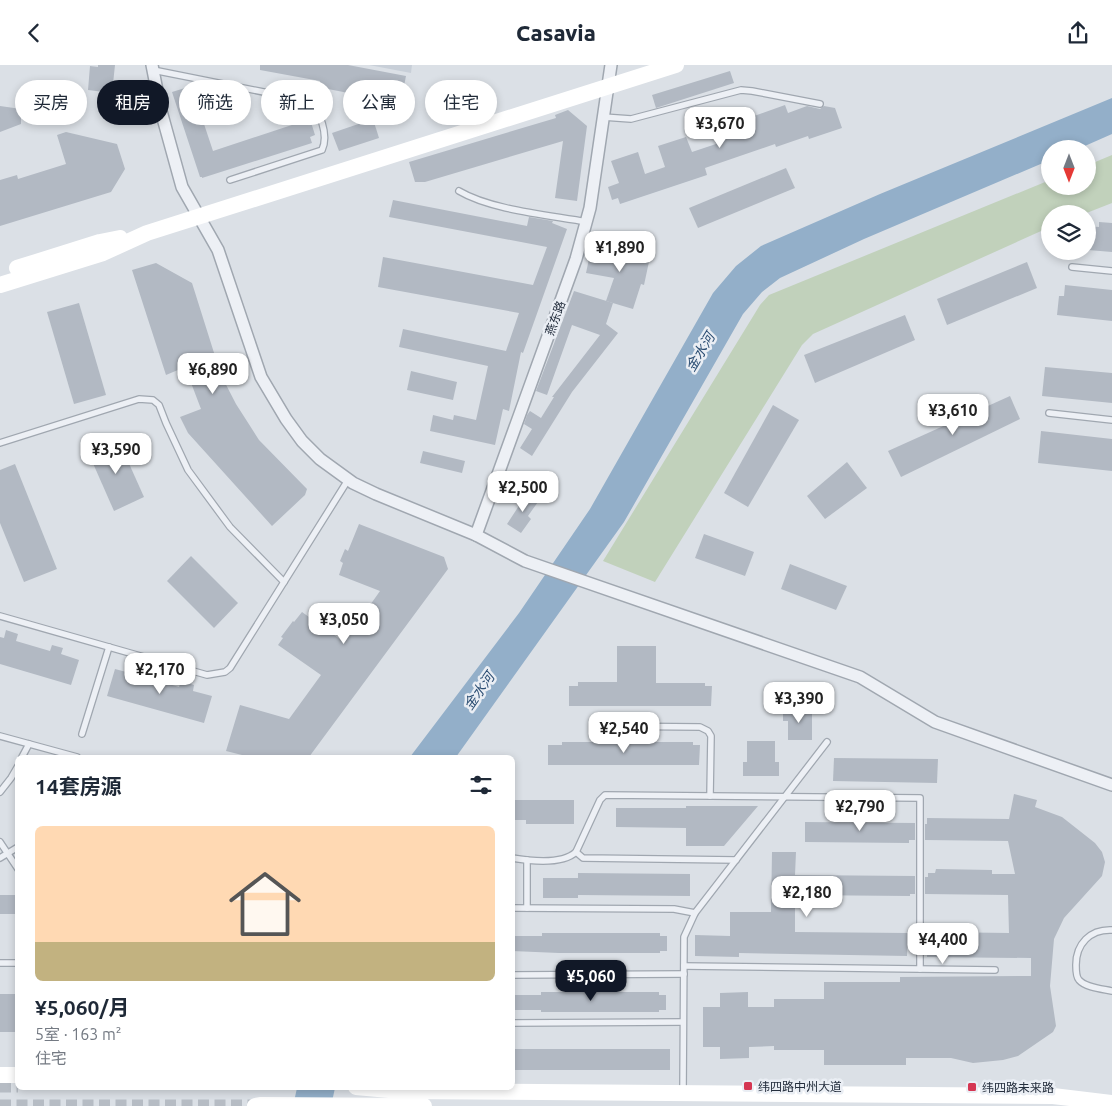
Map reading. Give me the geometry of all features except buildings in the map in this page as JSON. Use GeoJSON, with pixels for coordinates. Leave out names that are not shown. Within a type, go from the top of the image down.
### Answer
{"type":"FeatureCollection","features":[{"type":"Feature","properties":{"kind":"street","name":"燕东路"},"geometry":{"type":"LineString","coordinates":[[476,535],[576,259],[590,208],[610,65]]}},
{"type":"Feature","properties":{"kind":"street"},"geometry":{"type":"LineString","coordinates":[[0,285],[103,253],[147,233],[676,65]]}},
{"type":"Feature","properties":{"kind":"street"},"geometry":{"type":"LineString","coordinates":[[152,67],[161,111],[182,187],[218,250],[261,377],[286,419],[302,441],[320,459],[348,480],[376,495],[476,535],[524,561],[860,677],[935,722],[1112,785]]}},
{"type":"Feature","properties":{"kind":"street"},"geometry":{"type":"LineString","coordinates":[[0,273],[100,242],[147,233]]}},
{"type":"Feature","properties":{"kind":"street"},"geometry":{"type":"LineString","coordinates":[[0,1075],[15,1075]]}},
{"type":"Feature","properties":{"kind":"street"},"geometry":{"type":"LineString","coordinates":[[389,1090],[1053,1096],[1112,1103]]}},
{"type":"Feature","properties":{"kind":"street"},"geometry":{"type":"LineString","coordinates":[[1090,1106],[1112,1103]]}},
{"type":"Feature","properties":{"kind":"street"},"geometry":{"type":"LineString","coordinates":[[255,1106],[424,1106]]}},
{"type":"Feature","properties":{"kind":"lane"},"geometry":{"type":"LineString","coordinates":[[152,67],[309,101],[316,108],[324,136],[322,149],[230,180]]}},
{"type":"Feature","properties":{"kind":"lane"},"geometry":{"type":"LineString","coordinates":[[603,117],[631,119],[741,90],[820,104]]}},
{"type":"Feature","properties":{"kind":"lane"},"geometry":{"type":"LineString","coordinates":[[459,191],[478,200],[498,206],[586,222]]}},
{"type":"Feature","properties":{"kind":"lane"},"geometry":{"type":"LineString","coordinates":[[1072,267],[1112,271]]}},
{"type":"Feature","properties":{"kind":"lane"},"geometry":{"type":"LineString","coordinates":[[0,443],[139,399],[153,400],[159,405],[188,470],[230,527],[284,581]]}},
{"type":"Feature","properties":{"kind":"lane"},"geometry":{"type":"LineString","coordinates":[[1049,413],[1112,420]]}},
{"type":"Feature","properties":{"kind":"lane"},"geometry":{"type":"LineString","coordinates":[[0,616],[207,675],[225,672],[230,668],[348,480]]}},
{"type":"Feature","properties":{"kind":"lane"},"geometry":{"type":"LineString","coordinates":[[82,734],[109,647]]}},
{"type":"Feature","properties":{"kind":"lane"},"geometry":{"type":"LineString","coordinates":[[594,726],[700,727],[708,731],[711,736],[710,796]]}},
{"type":"Feature","properties":{"kind":"lane"},"geometry":{"type":"LineString","coordinates":[[0,737],[70,755]]}},
{"type":"Feature","properties":{"kind":"lane"},"geometry":{"type":"LineString","coordinates":[[683,1093],[684,937],[694,913],[827,742]]}},
{"type":"Feature","properties":{"kind":"lane"},"geometry":{"type":"LineString","coordinates":[[23,755],[29,744]]}},
{"type":"Feature","properties":{"kind":"lane"},"geometry":{"type":"LineString","coordinates":[[0,791],[15,772]]}},
{"type":"Feature","properties":{"kind":"lane"},"geometry":{"type":"LineString","coordinates":[[515,858],[527,860],[571,857],[576,852],[600,800],[605,795],[920,798],[920,969]]}},
{"type":"Feature","properties":{"kind":"lane"},"geometry":{"type":"LineString","coordinates":[[0,842],[15,865]]}},
{"type":"Feature","properties":{"kind":"lane"},"geometry":{"type":"LineString","coordinates":[[0,858],[15,849]]}},
{"type":"Feature","properties":{"kind":"lane"},"geometry":{"type":"LineString","coordinates":[[576,852],[583,858],[736,860]]}},
{"type":"Feature","properties":{"kind":"lane"},"geometry":{"type":"LineString","coordinates":[[527,860],[527,908]]}},
{"type":"Feature","properties":{"kind":"lane"},"geometry":{"type":"LineString","coordinates":[[515,908],[674,909],[694,913]]}},
{"type":"Feature","properties":{"kind":"lane"},"geometry":{"type":"LineString","coordinates":[[1112,930],[1098,931],[1091,934],[1078,947],[1076,956],[1078,979],[1086,985],[1112,991]]}},
{"type":"Feature","properties":{"kind":"lane"},"geometry":{"type":"LineString","coordinates":[[0,963],[15,963]]}},
{"type":"Feature","properties":{"kind":"lane"},"geometry":{"type":"LineString","coordinates":[[684,966],[995,970]]}},
{"type":"Feature","properties":{"kind":"lane"},"geometry":{"type":"LineString","coordinates":[[515,975],[684,974]]}},
{"type":"Feature","properties":{"kind":"lane"},"geometry":{"type":"LineString","coordinates":[[515,1023],[683,1022]]}},
{"type":"Feature","properties":{"kind":"shaded area"},"geometry":{"type":"Polygon","coordinates":[[[369,65],[412,65],[411,73],[369,65]]]}},
{"type":"Feature","properties":{"kind":"green space"},"geometry":{"type":"Polygon","coordinates":[[[1112,155],[1112,203],[1096,209],[1096,205],[1041,205],[1041,231],[813,334],[802,345],[655,582],[603,561],[760,305],[769,295],[1041,184],[1041,195],[1096,195],[1096,162],[1112,155]]]}},
{"type":"Feature","properties":{"kind":"water","name":"金水河"},"geometry":{"type":"Polygon","coordinates":[[[1112,98],[1112,134],[1096,141],[1041,140],[1041,164],[864,239],[780,278],[762,292],[743,314],[624,522],[457,755],[412,755],[519,613],[590,509],[713,293],[736,266],[761,246],[880,194],[1112,98]]]}},
{"type":"Feature","properties":{"kind":"water"},"geometry":{"type":"Polygon","coordinates":[[[297,1090],[335,1090],[331,1106],[293,1106],[297,1090]]]}},
{"type":"Feature","properties":{"kind":"tunnel"},"geometry":{"type":"LineString","coordinates":[[0,1087],[15,1087]]}},
{"type":"Feature","properties":{"kind":"tunnel"},"geometry":{"type":"LineString","coordinates":[[0,1105],[260,1105]]}},
{"type":"Feature","properties":{"kind":"place","name":"纬四路中州大道"},"geometry":{"type":"Point","coordinates":[748,1086]}},
{"type":"Feature","properties":{"kind":"place","name":"纬四路未来路"},"geometry":{"type":"Point","coordinates":[972,1087]}}]}
